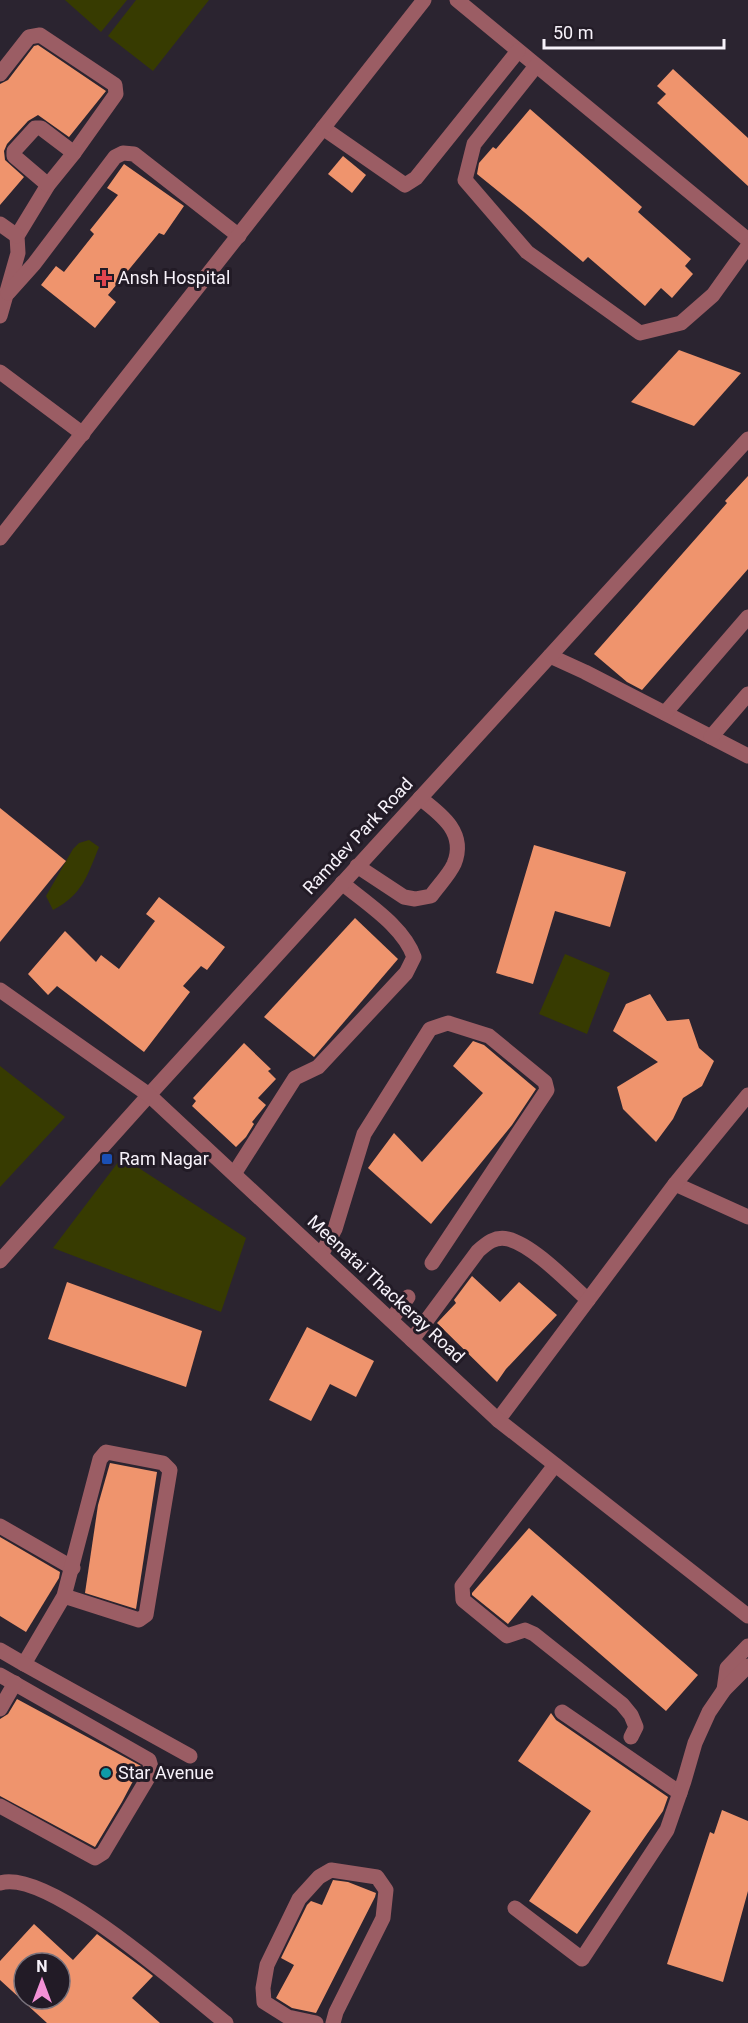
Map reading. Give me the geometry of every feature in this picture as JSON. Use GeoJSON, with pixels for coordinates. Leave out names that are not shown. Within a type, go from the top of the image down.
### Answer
{"type":"FeatureCollection","features":[{"type":"Feature","properties":{"kind":"street"},"geometry":{"type":"LineString","coordinates":[[0,538],[424,0]]}},
{"type":"Feature","properties":{"kind":"street"},"geometry":{"type":"LineString","coordinates":[[457,0],[748,240]]}},
{"type":"Feature","properties":{"kind":"street"},"geometry":{"type":"LineString","coordinates":[[0,74],[29,37],[40,35],[115,85],[116,94],[48,185],[17,236],[18,253],[0,316]]}},
{"type":"Feature","properties":{"kind":"street"},"geometry":{"type":"LineString","coordinates":[[323,128],[405,185],[416,178],[519,51]]}},
{"type":"Feature","properties":{"kind":"street"},"geometry":{"type":"LineString","coordinates":[[536,66],[474,144],[465,180],[527,252],[640,333],[681,323],[713,295],[748,246]]}},
{"type":"Feature","properties":{"kind":"street"},"geometry":{"type":"LineString","coordinates":[[48,185],[14,156],[14,151],[35,128],[41,128],[74,153]]}},
{"type":"Feature","properties":{"kind":"street"},"geometry":{"type":"LineString","coordinates":[[6,295],[34,264],[115,157],[123,153],[134,154],[239,236]]}},
{"type":"Feature","properties":{"kind":"street"},"geometry":{"type":"LineString","coordinates":[[0,224],[17,236]]}},
{"type":"Feature","properties":{"kind":"street"},"geometry":{"type":"LineString","coordinates":[[0,372],[83,434]]}},
{"type":"Feature","properties":{"kind":"street","name":"Ramdev Park Road"},"geometry":{"type":"LineString","coordinates":[[0,1261],[357,866],[748,439]]}},
{"type":"Feature","properties":{"kind":"street"},"geometry":{"type":"LineString","coordinates":[[665,713],[748,617]]}},
{"type":"Feature","properties":{"kind":"street"},"geometry":{"type":"LineString","coordinates":[[550,656],[748,756]]}},
{"type":"Feature","properties":{"kind":"street"},"geometry":{"type":"LineString","coordinates":[[711,737],[748,694]]}},
{"type":"Feature","properties":{"kind":"street"},"geometry":{"type":"LineString","coordinates":[[357,866],[404,897],[415,899],[431,896],[454,864],[457,846],[450,823],[420,798]]}},
{"type":"Feature","properties":{"kind":"street"},"geometry":{"type":"LineString","coordinates":[[234,1174],[295,1078],[318,1067],[406,972],[414,957],[410,945],[398,929],[342,883]]}},
{"type":"Feature","properties":{"kind":"street","name":"Meenatai Thackeray Road"},"geometry":{"type":"LineString","coordinates":[[0,990],[149,1095],[498,1420],[748,1616]]}},
{"type":"Feature","properties":{"kind":"street"},"geometry":{"type":"LineString","coordinates":[[321,1255],[335,1229],[364,1134],[430,1029],[448,1023],[489,1036],[545,1082],[547,1090],[432,1263]]}},
{"type":"Feature","properties":{"kind":"street"},"geometry":{"type":"LineString","coordinates":[[498,1420],[675,1184],[748,1095]]}},
{"type":"Feature","properties":{"kind":"street"},"geometry":{"type":"LineString","coordinates":[[675,1184],[748,1217]]}},
{"type":"Feature","properties":{"kind":"street"},"geometry":{"type":"LineString","coordinates":[[412,1340],[478,1251],[487,1242],[495,1239],[508,1239],[536,1254],[588,1300]]}},
{"type":"Feature","properties":{"kind":"street"},"geometry":{"type":"LineString","coordinates":[[391,1320],[408,1297]]}},
{"type":"Feature","properties":{"kind":"street"},"geometry":{"type":"LineString","coordinates":[[24,1664],[64,1596],[100,1458],[106,1452],[163,1463],[170,1470],[146,1615],[139,1620],[64,1596]]}},
{"type":"Feature","properties":{"kind":"street"},"geometry":{"type":"LineString","coordinates":[[555,1465],[462,1586],[463,1600],[507,1636],[525,1630],[534,1634],[622,1704],[631,1715],[636,1727],[631,1737]]}},
{"type":"Feature","properties":{"kind":"street"},"geometry":{"type":"LineString","coordinates":[[0,1526],[73,1568]]}},
{"type":"Feature","properties":{"kind":"street"},"geometry":{"type":"LineString","coordinates":[[724,1690],[728,1668],[748,1646]]}},
{"type":"Feature","properties":{"kind":"street"},"geometry":{"type":"LineString","coordinates":[[0,1650],[190,1756]]}},
{"type":"Feature","properties":{"kind":"street"},"geometry":{"type":"LineString","coordinates":[[515,1908],[582,1959],[667,1830],[695,1743],[709,1712],[724,1690],[748,1666]]}},
{"type":"Feature","properties":{"kind":"street"},"geometry":{"type":"LineString","coordinates":[[0,1675],[149,1760],[152,1771],[103,1853],[95,1858],[0,1806]]}},
{"type":"Feature","properties":{"kind":"street"},"geometry":{"type":"LineString","coordinates":[[0,1709],[15,1683]]}},
{"type":"Feature","properties":{"kind":"street"},"geometry":{"type":"LineString","coordinates":[[562,1713],[680,1793]]}},
{"type":"Feature","properties":{"kind":"street"},"geometry":{"type":"LineString","coordinates":[[316,2023],[288,2017],[264,2002],[263,1988],[267,1965],[298,1899],[319,1877],[332,1870],[377,1877],[386,1890],[383,1918],[336,2012],[333,2023]]}},
{"type":"Feature","properties":{"kind":"street"},"geometry":{"type":"LineString","coordinates":[[0,1883],[29,1884],[93,1917],[226,2023]]}},
{"type":"Feature","properties":{"kind":"green space"},"geometry":{"type":"Polygon","coordinates":[[[65,0],[127,0],[101,32],[65,0]]]}},
{"type":"Feature","properties":{"kind":"green space"},"geometry":{"type":"Polygon","coordinates":[[[136,0],[209,0],[153,71],[108,36],[136,0]]]}},
{"type":"Feature","properties":{"kind":"green space"},"geometry":{"type":"Polygon","coordinates":[[[89,840],[99,847],[83,883],[78,891],[53,910],[46,896],[73,849],[79,843],[89,840]]]}},
{"type":"Feature","properties":{"kind":"green space"},"geometry":{"type":"Polygon","coordinates":[[[565,954],[610,973],[587,1034],[539,1014],[565,954]]]}},
{"type":"Feature","properties":{"kind":"green space"},"geometry":{"type":"Polygon","coordinates":[[[0,1066],[65,1117],[0,1187],[0,1066]]]}},
{"type":"Feature","properties":{"kind":"green space"},"geometry":{"type":"Polygon","coordinates":[[[122,1157],[246,1238],[221,1312],[53,1248],[122,1157]]]}},
{"type":"Feature","properties":{"kind":"building"},"geometry":{"type":"Polygon","coordinates":[[[38,45],[106,91],[69,137],[38,115],[28,121],[7,144],[4,151],[5,160],[24,177],[0,205],[0,84],[8,80],[34,46],[38,45]]]}},
{"type":"Feature","properties":{"kind":"building"},"geometry":{"type":"Polygon","coordinates":[[[673,69],[748,138],[748,186],[657,103],[666,94],[657,86],[673,69]]]}},
{"type":"Feature","properties":{"kind":"building"},"geometry":{"type":"Polygon","coordinates":[[[530,109],[642,207],[638,212],[691,259],[685,266],[693,274],[672,298],[661,288],[645,306],[588,257],[583,262],[477,174],[479,163],[493,147],[496,149],[530,109]]]}},
{"type":"Feature","properties":{"kind":"building"},"geometry":{"type":"Polygon","coordinates":[[[343,156],[366,175],[352,193],[328,174],[343,156]]]}},
{"type":"Feature","properties":{"kind":"building"},"geometry":{"type":"Polygon","coordinates":[[[124,164],[184,206],[164,235],[159,233],[108,295],[116,302],[95,328],[41,285],[56,266],[64,272],[94,234],[90,230],[118,195],[107,188],[124,164]]]}},
{"type":"Feature","properties":{"kind":"building"},"geometry":{"type":"Polygon","coordinates":[[[679,350],[741,373],[694,426],[631,402],[679,350]]]}},
{"type":"Feature","properties":{"kind":"building"},"geometry":{"type":"Polygon","coordinates":[[[748,476],[748,569],[642,690],[627,682],[594,654],[748,476]]]}},
{"type":"Feature","properties":{"kind":"building"},"geometry":{"type":"Polygon","coordinates":[[[0,808],[66,861],[0,942],[0,808]]]}},
{"type":"Feature","properties":{"kind":"building"},"geometry":{"type":"Polygon","coordinates":[[[534,845],[626,872],[610,927],[555,911],[533,984],[496,973],[534,845]]]}},
{"type":"Feature","properties":{"kind":"building"},"geometry":{"type":"Polygon","coordinates":[[[159,897],[225,947],[207,970],[201,966],[183,986],[190,992],[144,1052],[57,986],[48,995],[28,974],[65,931],[96,962],[101,955],[119,969],[155,921],[146,914],[159,897]]]}},
{"type":"Feature","properties":{"kind":"building"},"geometry":{"type":"Polygon","coordinates":[[[355,918],[398,959],[314,1057],[264,1017],[355,918]]]}},
{"type":"Feature","properties":{"kind":"building"},"geometry":{"type":"Polygon","coordinates":[[[650,994],[667,1021],[689,1019],[699,1048],[714,1061],[702,1086],[683,1098],[673,1119],[656,1142],[623,1109],[617,1087],[658,1062],[613,1031],[626,1004],[650,994]]]}},
{"type":"Feature","properties":{"kind":"building"},"geometry":{"type":"Polygon","coordinates":[[[473,1041],[484,1045],[536,1089],[512,1125],[431,1224],[368,1168],[394,1133],[422,1162],[483,1093],[453,1066],[473,1041]]]}},
{"type":"Feature","properties":{"kind":"building"},"geometry":{"type":"Polygon","coordinates":[[[244,1043],[271,1069],[268,1071],[276,1079],[258,1098],[266,1105],[252,1122],[254,1124],[246,1137],[236,1147],[192,1106],[196,1101],[193,1098],[244,1043]]]}},
{"type":"Feature","properties":{"kind":"building"},"geometry":{"type":"Polygon","coordinates":[[[472,1276],[500,1302],[519,1282],[557,1315],[506,1369],[497,1382],[437,1323],[456,1303],[454,1300],[472,1276]]]}},
{"type":"Feature","properties":{"kind":"building"},"geometry":{"type":"Polygon","coordinates":[[[67,1282],[202,1331],[186,1387],[48,1339],[67,1282]]]}},
{"type":"Feature","properties":{"kind":"building"},"geometry":{"type":"Polygon","coordinates":[[[307,1327],[374,1361],[356,1397],[330,1384],[311,1421],[269,1400],[307,1327]]]}},
{"type":"Feature","properties":{"kind":"building"},"geometry":{"type":"Polygon","coordinates":[[[110,1463],[157,1472],[136,1609],[85,1593],[98,1505],[110,1463]]]}},
{"type":"Feature","properties":{"kind":"building"},"geometry":{"type":"Polygon","coordinates":[[[529,1528],[698,1675],[666,1711],[532,1595],[508,1624],[472,1595],[529,1528]]]}},
{"type":"Feature","properties":{"kind":"building"},"geometry":{"type":"Polygon","coordinates":[[[0,1537],[60,1572],[59,1578],[26,1632],[0,1616],[0,1537]]]}},
{"type":"Feature","properties":{"kind":"building","name":"Star Avenue"},"geometry":{"type":"Polygon","coordinates":[[[17,1699],[141,1766],[95,1847],[0,1796],[0,1719],[8,1714],[17,1699]]]}},
{"type":"Feature","properties":{"kind":"building"},"geometry":{"type":"Polygon","coordinates":[[[551,1713],[556,1720],[668,1797],[663,1811],[577,1934],[529,1901],[591,1811],[518,1761],[551,1713]]]}},
{"type":"Feature","properties":{"kind":"building"},"geometry":{"type":"Polygon","coordinates":[[[722,1810],[748,1821],[748,1891],[723,1982],[667,1964],[710,1832],[714,1834],[722,1810]]]}},
{"type":"Feature","properties":{"kind":"building"},"geometry":{"type":"Polygon","coordinates":[[[333,1880],[348,1882],[376,1893],[375,1897],[316,2013],[292,2008],[276,1998],[294,1965],[281,1958],[307,1905],[311,1901],[322,1905],[333,1880]]]}},
{"type":"Feature","properties":{"kind":"building"},"geometry":{"type":"Polygon","coordinates":[[[34,1924],[63,1951],[12,1951],[12,1991],[0,1980],[0,1961],[34,1924]]]}},
{"type":"Feature","properties":{"kind":"building"},"geometry":{"type":"Polygon","coordinates":[[[97,1934],[153,1976],[132,1998],[160,2023],[47,2023],[34,2011],[72,2011],[72,1959],[97,1934]]]}},
{"type":"Feature","properties":{"kind":"place","name":"Ansh Hospital"},"geometry":{"type":"Point","coordinates":[104,278]}},
{"type":"Feature","properties":{"kind":"place","name":"Ram Nagar"},"geometry":{"type":"Point","coordinates":[107,1159]}},
{"type":"Feature","properties":{"kind":"place","name":"Star Avenue"},"geometry":{"type":"Point","coordinates":[106,1773]}}]}
